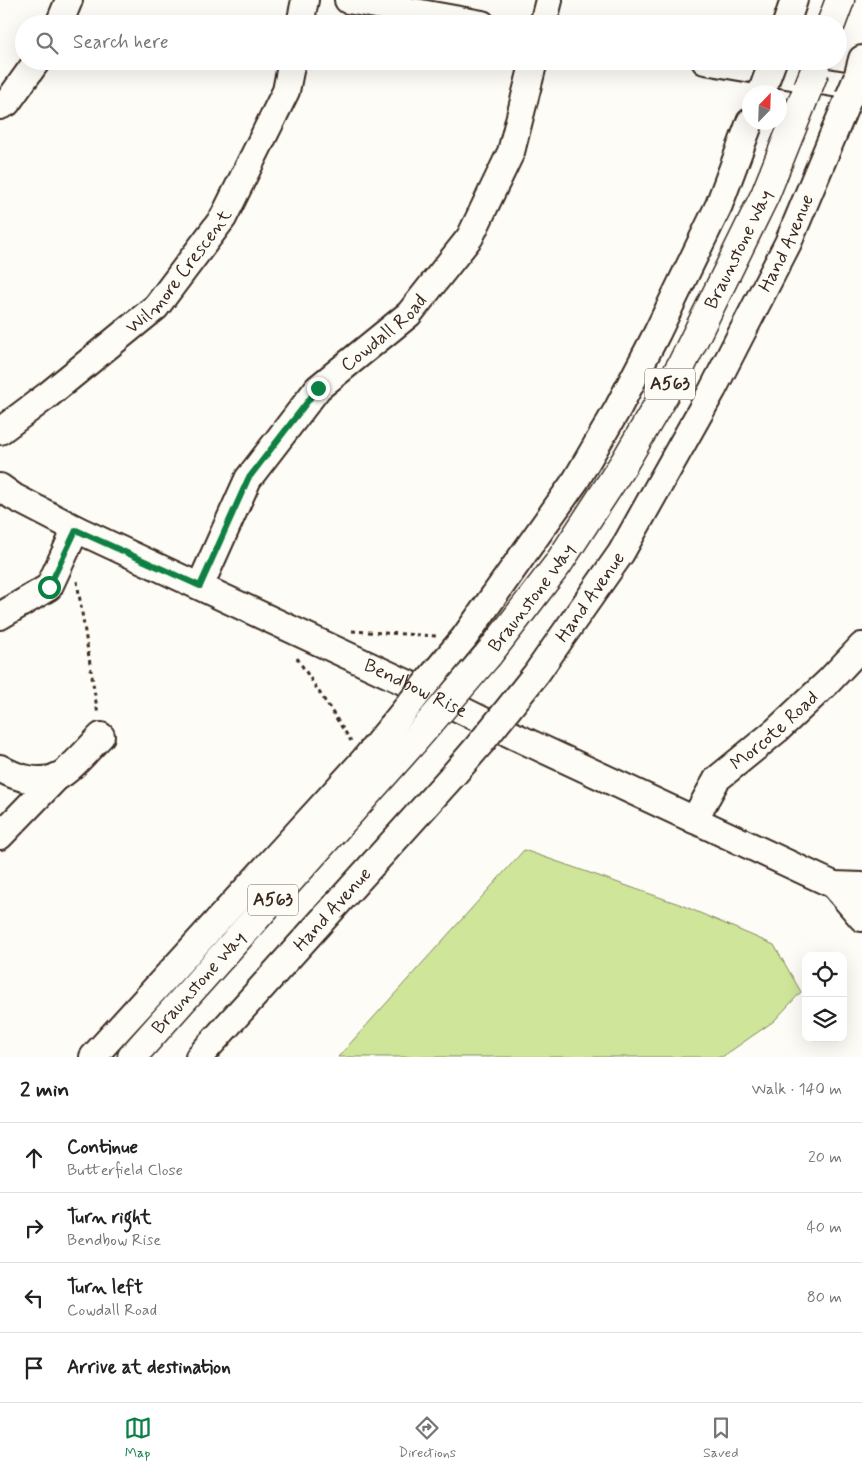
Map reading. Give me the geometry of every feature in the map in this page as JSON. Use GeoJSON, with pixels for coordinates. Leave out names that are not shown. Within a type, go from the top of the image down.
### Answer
{"type":"FeatureCollection","features":[{"type":"Feature","properties":{"kind":"highway"},"geometry":{"type":"LineString","coordinates":[[834,15],[840,0]]}},
{"type":"Feature","properties":{"kind":"highway","name":"Braunstone Way"},"geometry":{"type":"LineString","coordinates":[[132,1057],[413,742],[488,655],[568,549],[624,463],[682,364],[765,195],[813,73]]}},
{"type":"Feature","properties":{"kind":"street"},"geometry":{"type":"LineString","coordinates":[[63,15],[69,0]]}},
{"type":"Feature","properties":{"kind":"street"},"geometry":{"type":"LineString","coordinates":[[302,15],[305,0]]}},
{"type":"Feature","properties":{"kind":"street"},"geometry":{"type":"LineString","coordinates":[[348,0],[432,15]]}},
{"type":"Feature","properties":{"kind":"street"},"geometry":{"type":"LineString","coordinates":[[545,15],[549,0]]}},
{"type":"Feature","properties":{"kind":"street"},"geometry":{"type":"LineString","coordinates":[[789,15],[794,0]]}},
{"type":"Feature","properties":{"kind":"street"},"geometry":{"type":"LineString","coordinates":[[0,106],[7,102],[30,70]]}},
{"type":"Feature","properties":{"kind":"street","name":"Wilmore Crescent"},"geometry":{"type":"LineString","coordinates":[[0,430],[48,395],[156,307],[222,218],[286,91],[290,70]]}},
{"type":"Feature","properties":{"kind":"street","name":"Cowdall Road"},"geometry":{"type":"LineString","coordinates":[[200,586],[248,479],[271,448],[318,388],[409,314],[470,237],[511,152],[532,70]]}},
{"type":"Feature","properties":{"kind":"street"},"geometry":{"type":"LineString","coordinates":[[764,85],[770,70]]}},
{"type":"Feature","properties":{"kind":"street"},"geometry":{"type":"LineString","coordinates":[[774,70],[858,81]]}},
{"type":"Feature","properties":{"kind":"street","name":"Hand Avenue"},"geometry":{"type":"LineString","coordinates":[[198,1057],[449,781],[480,744],[536,674],[620,552],[713,389],[788,243],[858,81]]}},
{"type":"Feature","properties":{"kind":"street"},"geometry":{"type":"LineString","coordinates":[[93,1057],[364,760],[464,638],[576,480],[618,408],[719,206],[747,130]]}},
{"type":"Feature","properties":{"kind":"street","name":"Bendbow Rise"},"geometry":{"type":"LineString","coordinates":[[0,487],[14,497],[76,530],[200,586],[834,885],[862,886]]}},
{"type":"Feature","properties":{"kind":"street"},"geometry":{"type":"LineString","coordinates":[[0,616],[49,587],[76,530]]}},
{"type":"Feature","properties":{"kind":"street","name":"Morcote Road"},"geometry":{"type":"LineString","coordinates":[[694,820],[717,779],[777,730],[828,682],[862,646]]}},
{"type":"Feature","properties":{"kind":"street"},"geometry":{"type":"LineString","coordinates":[[0,836],[58,776],[101,736]]}},
{"type":"Feature","properties":{"kind":"street"},"geometry":{"type":"LineString","coordinates":[[0,768],[11,775],[37,780],[58,776]]}},
{"type":"Feature","properties":{"kind":"street","name":"Bendbow Rise"},"geometry":{"type":"LineString","coordinates":[[834,885],[862,918]]}},
{"type":"Feature","properties":{"kind":"path"},"geometry":{"type":"LineString","coordinates":[[58,568],[77,577],[101,736]]}},
{"type":"Feature","properties":{"kind":"green space"},"geometry":{"type":"Polygon","coordinates":[[[524,850],[679,904],[774,945],[801,992],[774,1021],[722,1057],[338,1057],[524,850]]]}},
{"type":"Feature","properties":{"kind":"route"},"geometry":{"type":"LineString","coordinates":[[49,587],[76,530],[200,586],[248,479],[318,388]]}}]}
